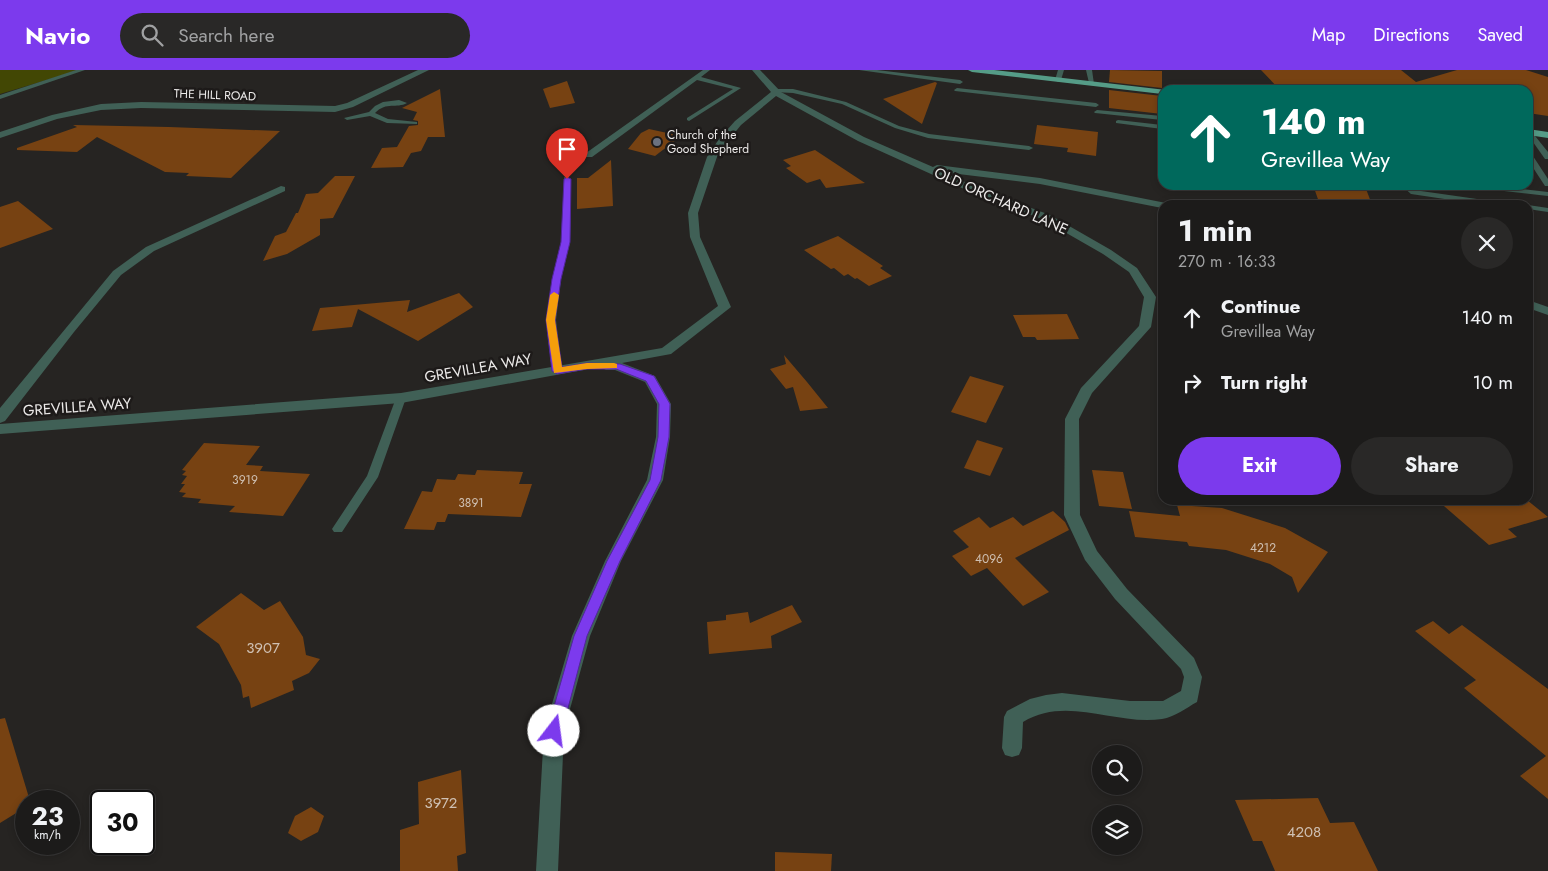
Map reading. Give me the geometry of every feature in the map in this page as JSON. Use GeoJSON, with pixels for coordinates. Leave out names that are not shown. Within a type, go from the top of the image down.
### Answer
{"type":"FeatureCollection","features":[{"type":"Feature","properties":{"kind":"main road"},"geometry":{"type":"LineString","coordinates":[[972,70],[1158,91]]}},
{"type":"Feature","properties":{"kind":"main road"},"geometry":{"type":"LineString","coordinates":[[1533,132],[1548,134]]}},
{"type":"Feature","properties":{"kind":"street","name":"THE HILL ROAD"},"geometry":{"type":"LineString","coordinates":[[0,135],[55,117],[101,107],[141,105],[335,109],[350,105],[425,70]]}},
{"type":"Feature","properties":{"kind":"street","name":"OLD ORCHARD LANE"},"geometry":{"type":"LineString","coordinates":[[756,70],[776,91],[860,139],[977,192],[1046,217],[1107,252],[1133,270],[1150,297],[1145,326],[1086,391],[1072,419],[1072,515],[1091,555],[1121,594],[1188,664],[1193,677],[1190,696],[1165,710],[1124,710],[1076,702],[1046,704],[1030,708],[1014,717],[1012,748]]}},
{"type":"Feature","properties":{"kind":"street","name":"GREVILLEA WAY"},"geometry":{"type":"LineString","coordinates":[[0,429],[401,398],[666,351],[725,307],[695,237],[693,212],[712,157],[724,139],[738,122],[776,91]]}},
{"type":"Feature","properties":{"kind":"street","name":"OLD ORCHARD LANE"},"geometry":{"type":"LineString","coordinates":[[923,167],[1040,181],[1158,204]]}},
{"type":"Feature","properties":{"kind":"street","name":"GREVILLEA WAY"},"geometry":{"type":"LineString","coordinates":[[0,418],[117,273],[150,249],[281,189]]}},
{"type":"Feature","properties":{"kind":"street"},"geometry":{"type":"LineString","coordinates":[[1533,306],[1548,312]]}},
{"type":"Feature","properties":{"kind":"street"},"geometry":{"type":"LineString","coordinates":[[547,871],[554,731],[581,636],[613,561],[655,480],[663,437],[664,404],[650,379],[617,366],[587,366]]}},
{"type":"Feature","properties":{"kind":"lane"},"geometry":{"type":"LineString","coordinates":[[0,97],[82,70]]}},
{"type":"Feature","properties":{"kind":"lane"},"geometry":{"type":"LineString","coordinates":[[589,156],[707,70]]}},
{"type":"Feature","properties":{"kind":"lane"},"geometry":{"type":"LineString","coordinates":[[862,70],[960,82]]}},
{"type":"Feature","properties":{"kind":"lane"},"geometry":{"type":"LineString","coordinates":[[1058,80],[1061,70]]}},
{"type":"Feature","properties":{"kind":"lane"},"geometry":{"type":"LineString","coordinates":[[1089,70],[1092,84]]}},
{"type":"Feature","properties":{"kind":"lane"},"geometry":{"type":"LineString","coordinates":[[690,119],[738,88],[697,78]]}},
{"type":"Feature","properties":{"kind":"lane"},"geometry":{"type":"LineString","coordinates":[[957,90],[1158,117]]}},
{"type":"Feature","properties":{"kind":"lane"},"geometry":{"type":"LineString","coordinates":[[776,91],[792,91],[844,102],[897,127],[928,136],[1030,148]]}},
{"type":"Feature","properties":{"kind":"lane"},"geometry":{"type":"LineString","coordinates":[[371,114],[374,110],[391,101],[404,103]]}},
{"type":"Feature","properties":{"kind":"lane"},"geometry":{"type":"LineString","coordinates":[[347,118],[371,114],[393,122],[415,124]]}},
{"type":"Feature","properties":{"kind":"lane"},"geometry":{"type":"LineString","coordinates":[[1099,120],[1158,126]]}},
{"type":"Feature","properties":{"kind":"lane"},"geometry":{"type":"LineString","coordinates":[[1533,138],[1547,155]]}},
{"type":"Feature","properties":{"kind":"lane"},"geometry":{"type":"LineString","coordinates":[[1533,162],[1548,184]]}},
{"type":"Feature","properties":{"kind":"lane"},"geometry":{"type":"LineString","coordinates":[[557,371],[551,320],[557,279],[566,242],[567,179]]}},
{"type":"Feature","properties":{"kind":"lane"},"geometry":{"type":"LineString","coordinates":[[1409,190],[1419,194],[1461,200]]}},
{"type":"Feature","properties":{"kind":"lane"},"geometry":{"type":"LineString","coordinates":[[1513,190],[1548,194]]}},
{"type":"Feature","properties":{"kind":"lane"},"geometry":{"type":"LineString","coordinates":[[1533,208],[1548,210]]}},
{"type":"Feature","properties":{"kind":"lane"},"geometry":{"type":"LineString","coordinates":[[338,530],[372,477],[401,398]]}},
{"type":"Feature","properties":{"kind":"green space"},"geometry":{"type":"Polygon","coordinates":[[[0,70],[80,70],[0,94],[0,70]]]}},
{"type":"Feature","properties":{"kind":"building"},"geometry":{"type":"Polygon","coordinates":[[[1110,70],[1162,71],[1162,85],[1158,85],[1158,88],[1109,82],[1110,70]]]}},
{"type":"Feature","properties":{"kind":"building"},"geometry":{"type":"Polygon","coordinates":[[[1261,70],[1401,70],[1416,82],[1457,70],[1526,70],[1548,77],[1548,116],[1533,114],[1533,85],[1275,85],[1261,70]]]}},
{"type":"Feature","properties":{"kind":"building"},"geometry":{"type":"Polygon","coordinates":[[[567,81],[575,103],[550,108],[543,89],[567,81]]]}},
{"type":"Feature","properties":{"kind":"building"},"geometry":{"type":"Polygon","coordinates":[[[935,82],[937,83],[922,124],[883,99],[935,82]]]}},
{"type":"Feature","properties":{"kind":"building"},"geometry":{"type":"Polygon","coordinates":[[[440,89],[445,137],[428,137],[421,151],[411,153],[403,167],[371,168],[382,148],[397,147],[409,126],[418,125],[418,121],[413,120],[417,112],[402,108],[440,89]]]}},
{"type":"Feature","properties":{"kind":"building"},"geometry":{"type":"Polygon","coordinates":[[[1109,90],[1158,96],[1158,114],[1109,108],[1109,90]]]}},
{"type":"Feature","properties":{"kind":"building"},"geometry":{"type":"Polygon","coordinates":[[[73,125],[280,131],[231,178],[186,176],[189,173],[165,172],[97,137],[77,152],[17,150],[17,148],[77,127],[73,125]]]}},
{"type":"Feature","properties":{"kind":"building"},"geometry":{"type":"Polygon","coordinates":[[[1037,125],[1098,132],[1096,156],[1067,152],[1068,148],[1034,144],[1037,125]]]}},
{"type":"Feature","properties":{"kind":"building"},"geometry":{"type":"Polygon","coordinates":[[[649,129],[681,136],[655,156],[628,149],[641,133],[649,129]]]}},
{"type":"Feature","properties":{"kind":"building"},"geometry":{"type":"Polygon","coordinates":[[[815,150],[865,183],[826,188],[820,179],[807,183],[786,168],[791,166],[783,160],[815,150]]]}},
{"type":"Feature","properties":{"kind":"building"},"geometry":{"type":"Polygon","coordinates":[[[611,160],[613,206],[577,209],[577,178],[588,178],[611,160]]]}},
{"type":"Feature","properties":{"kind":"building"},"geometry":{"type":"Polygon","coordinates":[[[335,176],[355,176],[333,218],[320,219],[320,235],[287,254],[263,261],[275,236],[286,232],[296,213],[298,213],[306,194],[318,193],[335,176]]]}},
{"type":"Feature","properties":{"kind":"building"},"geometry":{"type":"Polygon","coordinates":[[[1315,190],[1366,190],[1370,200],[1318,200],[1315,190]]]}},
{"type":"Feature","properties":{"kind":"building"},"geometry":{"type":"Polygon","coordinates":[[[18,201],[53,229],[0,248],[0,207],[18,201]]]}},
{"type":"Feature","properties":{"kind":"building"},"geometry":{"type":"Polygon","coordinates":[[[838,236],[883,266],[880,268],[892,276],[869,286],[857,278],[855,279],[848,274],[844,276],[834,268],[831,269],[804,250],[838,236]]]}},
{"type":"Feature","properties":{"kind":"building"},"geometry":{"type":"Polygon","coordinates":[[[459,293],[473,307],[418,341],[358,309],[352,327],[312,331],[320,308],[410,300],[407,312],[459,293]]]}},
{"type":"Feature","properties":{"kind":"building"},"geometry":{"type":"Polygon","coordinates":[[[1067,314],[1079,339],[1037,340],[1035,337],[1023,337],[1013,315],[1067,314]]]}},
{"type":"Feature","properties":{"kind":"building"},"geometry":{"type":"Polygon","coordinates":[[[784,355],[828,408],[800,411],[793,387],[786,389],[770,369],[786,364],[784,355]]]}},
{"type":"Feature","properties":{"kind":"building"},"geometry":{"type":"Polygon","coordinates":[[[970,376],[1004,386],[986,423],[951,412],[970,376]]]}},
{"type":"Feature","properties":{"kind":"building"},"geometry":{"type":"Polygon","coordinates":[[[977,440],[1003,448],[990,476],[964,468],[977,440]]]}},
{"type":"Feature","properties":{"kind":"building"},"geometry":{"type":"Polygon","coordinates":[[[204,443],[260,446],[246,465],[263,466],[260,471],[310,474],[283,516],[229,512],[235,506],[198,503],[201,499],[182,497],[186,493],[179,492],[185,484],[181,484],[187,476],[182,475],[186,471],[182,470],[204,443]]]}},
{"type":"Feature","properties":{"kind":"building"},"geometry":{"type":"Polygon","coordinates":[[[477,470],[523,472],[519,484],[532,484],[521,517],[448,514],[445,522],[437,522],[434,530],[404,529],[422,491],[432,492],[437,479],[455,480],[458,474],[475,475],[477,470]]]}},
{"type":"Feature","properties":{"kind":"building"},"geometry":{"type":"Polygon","coordinates":[[[1092,470],[1123,472],[1132,509],[1099,506],[1092,470]]]}},
{"type":"Feature","properties":{"kind":"building"},"geometry":{"type":"Polygon","coordinates":[[[1177,505],[1222,508],[1285,528],[1328,552],[1298,593],[1292,577],[1270,564],[1226,550],[1189,546],[1187,542],[1135,537],[1129,511],[1180,516],[1177,505]]]}},
{"type":"Feature","properties":{"kind":"building"},"geometry":{"type":"Polygon","coordinates":[[[1443,505],[1533,505],[1548,517],[1508,529],[1517,537],[1489,545],[1443,505]]]}},
{"type":"Feature","properties":{"kind":"building"},"geometry":{"type":"Polygon","coordinates":[[[1053,511],[1065,522],[1069,530],[1015,558],[1049,592],[1023,606],[987,568],[971,576],[952,556],[969,547],[953,531],[979,517],[990,528],[1013,517],[1023,526],[1053,511]]]}},
{"type":"Feature","properties":{"kind":"building"},"geometry":{"type":"Polygon","coordinates":[[[241,593],[264,610],[280,601],[303,637],[306,655],[320,659],[309,673],[292,681],[294,690],[251,708],[249,696],[243,698],[241,685],[219,644],[196,627],[241,593]]]}},
{"type":"Feature","properties":{"kind":"building"},"geometry":{"type":"Polygon","coordinates":[[[792,605],[802,622],[771,636],[772,648],[709,654],[707,622],[726,620],[726,615],[748,612],[750,623],[792,605]]]}},
{"type":"Feature","properties":{"kind":"building"},"geometry":{"type":"Polygon","coordinates":[[[1433,621],[1449,634],[1462,625],[1548,689],[1548,799],[1520,776],[1546,756],[1464,688],[1476,680],[1415,631],[1433,621]]]}},
{"type":"Feature","properties":{"kind":"building"},"geometry":{"type":"Polygon","coordinates":[[[5,718],[27,790],[15,790],[15,814],[0,823],[0,719],[5,718]]]}},
{"type":"Feature","properties":{"kind":"building"},"geometry":{"type":"Polygon","coordinates":[[[461,770],[466,853],[457,856],[458,871],[400,871],[400,830],[419,824],[418,782],[461,770]]]}},
{"type":"Feature","properties":{"kind":"building"},"geometry":{"type":"Polygon","coordinates":[[[1318,798],[1330,823],[1354,822],[1378,871],[1275,871],[1262,841],[1253,841],[1235,800],[1318,798]]]}},
{"type":"Feature","properties":{"kind":"building"},"geometry":{"type":"Polygon","coordinates":[[[311,807],[324,816],[318,832],[301,841],[288,833],[295,816],[311,807]]]}},
{"type":"Feature","properties":{"kind":"building"},"geometry":{"type":"Polygon","coordinates":[[[775,852],[832,854],[831,871],[775,871],[775,852]]]}},
{"type":"Feature","properties":{"kind":"slow traffic"},"geometry":{"type":"LineString","coordinates":[[554,295],[551,320],[557,371],[587,366],[614,366]]}},
{"type":"Feature","properties":{"kind":"place","name":"Church of the Good Shepherd"},"geometry":{"type":"Point","coordinates":[657,142]}},
{"type":"Feature","properties":{"kind":"route"},"geometry":{"type":"LineString","coordinates":[[554,731],[581,636],[613,561],[655,480],[663,437],[664,404],[650,379],[617,366],[587,366],[557,371],[551,320],[557,279],[566,242],[568,219],[567,179]]}}]}
